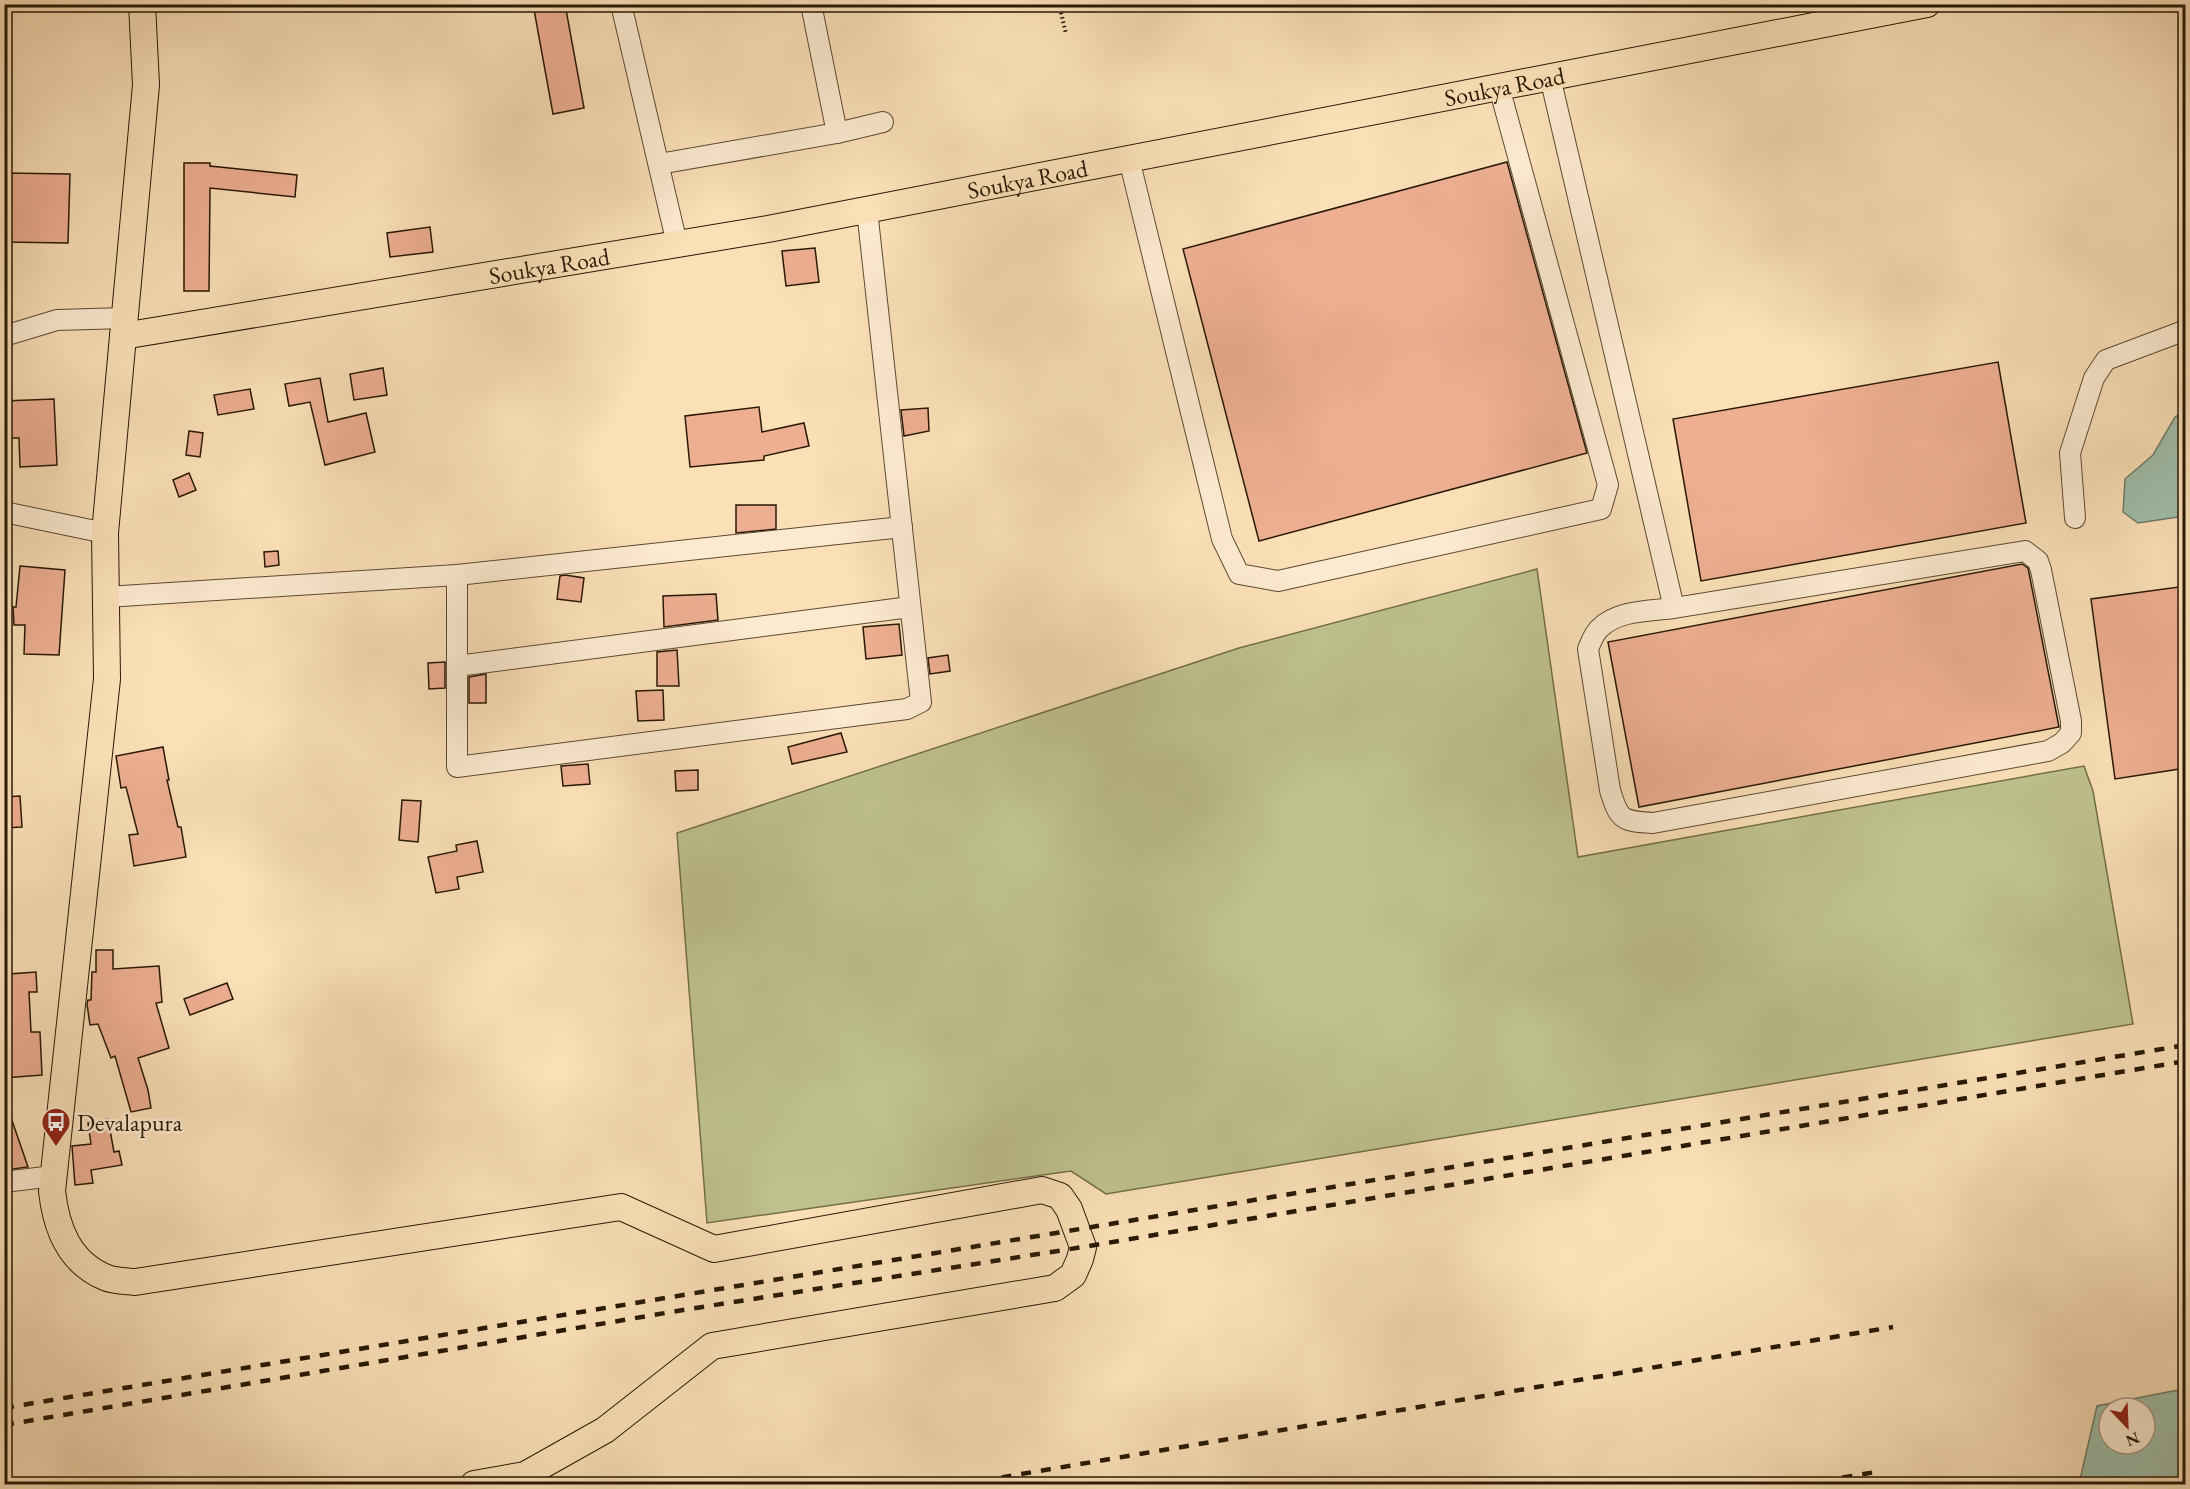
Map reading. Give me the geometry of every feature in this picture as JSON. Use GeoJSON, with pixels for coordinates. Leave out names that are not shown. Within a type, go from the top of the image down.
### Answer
{"type":"FeatureCollection","features":[{"type":"Feature","properties":{"kind":"main road"},"geometry":{"type":"LineString","coordinates":[[142,4],[146,86],[105,533],[108,679],[52,1191],[55,1217],[65,1244],[84,1264],[107,1278],[135,1282],[621,1208],[714,1249],[1042,1190],[1060,1196],[1069,1209],[1083,1247],[1073,1275],[1055,1288],[712,1346],[605,1430],[525,1475],[474,1485]]}},
{"type":"Feature","properties":{"kind":"main road","name":"Soukya Road"},"geometry":{"type":"LineString","coordinates":[[124,327],[677,244],[867,210],[1927,4]]}},
{"type":"Feature","properties":{"kind":"street"},"geometry":{"type":"LineString","coordinates":[[621,4],[677,244]]}},
{"type":"Feature","properties":{"kind":"street"},"geometry":{"type":"LineString","coordinates":[[812,4],[837,133]]}},
{"type":"Feature","properties":{"kind":"street"},"geometry":{"type":"LineString","coordinates":[[1550,77],[1674,608]]}},
{"type":"Feature","properties":{"kind":"street"},"geometry":{"type":"LineString","coordinates":[[1129,159],[1222,539],[1239,574],[1278,581],[1601,509],[1608,485],[1498,87]]}},
{"type":"Feature","properties":{"kind":"street"},"geometry":{"type":"LineString","coordinates":[[659,164],[837,133],[883,122]]}},
{"type":"Feature","properties":{"kind":"street"},"geometry":{"type":"LineString","coordinates":[[457,575],[457,767],[907,709],[921,702],[867,210]]}},
{"type":"Feature","properties":{"kind":"street"},"geometry":{"type":"LineString","coordinates":[[4,336],[57,320],[124,327]]}},
{"type":"Feature","properties":{"kind":"street"},"geometry":{"type":"LineString","coordinates":[[2075,518],[2070,453],[2094,378],[2106,360],[2186,330]]}},
{"type":"Feature","properties":{"kind":"street"},"geometry":{"type":"LineString","coordinates":[[4,512],[105,533]]}},
{"type":"Feature","properties":{"kind":"street"},"geometry":{"type":"LineString","coordinates":[[106,597],[457,575],[902,528]]}},
{"type":"Feature","properties":{"kind":"street"},"geometry":{"type":"LineString","coordinates":[[2025,551],[2038,561],[2041,570],[2071,721],[2071,734],[2062,743],[2048,751],[1653,824],[1629,821],[1616,810],[1611,790],[1588,649],[1598,629],[1611,619],[1639,612],[1674,608],[2025,551]]}},
{"type":"Feature","properties":{"kind":"street"},"geometry":{"type":"LineString","coordinates":[[457,666],[910,607]]}},
{"type":"Feature","properties":{"kind":"street"},"geometry":{"type":"LineString","coordinates":[[4,1182],[53,1176]]}},
{"type":"Feature","properties":{"kind":"path"},"geometry":{"type":"LineString","coordinates":[[1059,4],[1066,34]]}},
{"type":"Feature","properties":{"kind":"green space"},"geometry":{"type":"Polygon","coordinates":[[[1537,569],[1578,857],[2084,766],[2093,791],[2133,1024],[1106,1194],[1071,1171],[707,1223],[677,833],[1239,648],[1537,569]]]}},
{"type":"Feature","properties":{"kind":"shaded area"},"geometry":{"type":"Polygon","coordinates":[[[2185,411],[2185,513],[2178,517],[2138,523],[2123,512],[2125,479],[2153,455],[2175,417],[2185,411]]]}},
{"type":"Feature","properties":{"kind":"shaded area"},"geometry":{"type":"Polygon","coordinates":[[[2186,1390],[2185,1484],[2079,1484],[2097,1406],[2097,1456],[2157,1456],[2157,1396],[2148,1396],[2186,1390]]]}},
{"type":"Feature","properties":{"kind":"building"},"geometry":{"type":"Polygon","coordinates":[[[533,4],[565,4],[584,108],[553,114],[533,4]]]}},
{"type":"Feature","properties":{"kind":"building"},"geometry":{"type":"Polygon","coordinates":[[[1507,162],[1587,453],[1259,541],[1183,249],[1507,162]]]}},
{"type":"Feature","properties":{"kind":"building"},"geometry":{"type":"Polygon","coordinates":[[[184,163],[210,163],[210,166],[297,175],[295,197],[210,188],[209,291],[184,291],[184,163]]]}},
{"type":"Feature","properties":{"kind":"building"},"geometry":{"type":"Polygon","coordinates":[[[4,173],[70,174],[68,243],[4,242],[4,173]]]}},
{"type":"Feature","properties":{"kind":"building"},"geometry":{"type":"Polygon","coordinates":[[[430,227],[433,252],[390,257],[387,233],[430,227]]]}},
{"type":"Feature","properties":{"kind":"building"},"geometry":{"type":"Polygon","coordinates":[[[815,248],[819,282],[786,286],[782,251],[815,248]]]}},
{"type":"Feature","properties":{"kind":"building"},"geometry":{"type":"Polygon","coordinates":[[[1998,362],[2026,523],[1701,581],[1673,419],[1998,362]]]}},
{"type":"Feature","properties":{"kind":"building"},"geometry":{"type":"Polygon","coordinates":[[[383,368],[387,395],[354,400],[350,374],[383,368]]]}},
{"type":"Feature","properties":{"kind":"building"},"geometry":{"type":"Polygon","coordinates":[[[320,378],[328,422],[366,413],[375,452],[325,465],[310,402],[289,406],[285,384],[320,378]]]}},
{"type":"Feature","properties":{"kind":"building"},"geometry":{"type":"Polygon","coordinates":[[[250,389],[254,409],[218,415],[214,395],[250,389]]]}},
{"type":"Feature","properties":{"kind":"building"},"geometry":{"type":"Polygon","coordinates":[[[54,399],[57,465],[20,467],[19,438],[4,438],[4,401],[54,399]]]}},
{"type":"Feature","properties":{"kind":"building"},"geometry":{"type":"Polygon","coordinates":[[[759,407],[762,432],[804,423],[809,446],[764,456],[764,460],[690,467],[685,416],[759,407]]]}},
{"type":"Feature","properties":{"kind":"building"},"geometry":{"type":"Polygon","coordinates":[[[928,408],[929,431],[904,436],[901,410],[928,408]]]}},
{"type":"Feature","properties":{"kind":"building"},"geometry":{"type":"Polygon","coordinates":[[[189,431],[203,433],[200,457],[186,455],[189,431]]]}},
{"type":"Feature","properties":{"kind":"building"},"geometry":{"type":"Polygon","coordinates":[[[189,473],[196,490],[179,497],[173,480],[189,473]]]}},
{"type":"Feature","properties":{"kind":"building"},"geometry":{"type":"Polygon","coordinates":[[[736,505],[776,505],[776,529],[736,533],[736,505]]]}},
{"type":"Feature","properties":{"kind":"building"},"geometry":{"type":"Polygon","coordinates":[[[278,551],[279,565],[265,567],[264,552],[278,551]]]}},
{"type":"Feature","properties":{"kind":"building"},"geometry":{"type":"Polygon","coordinates":[[[2022,564],[2028,568],[2059,727],[1639,807],[1608,642],[2022,564]]]}},
{"type":"Feature","properties":{"kind":"building"},"geometry":{"type":"Polygon","coordinates":[[[20,566],[65,570],[59,655],[24,654],[25,625],[14,625],[13,607],[16,607],[20,566]]]}},
{"type":"Feature","properties":{"kind":"building"},"geometry":{"type":"Polygon","coordinates":[[[560,576],[584,578],[581,602],[557,599],[560,576]]]}},
{"type":"Feature","properties":{"kind":"building"},"geometry":{"type":"Polygon","coordinates":[[[2186,586],[2186,768],[2115,779],[2091,599],[2186,586]]]}},
{"type":"Feature","properties":{"kind":"building"},"geometry":{"type":"Polygon","coordinates":[[[716,594],[718,620],[664,627],[663,596],[716,594]]]}},
{"type":"Feature","properties":{"kind":"building"},"geometry":{"type":"Polygon","coordinates":[[[899,624],[902,655],[866,659],[863,627],[899,624]]]}},
{"type":"Feature","properties":{"kind":"building"},"geometry":{"type":"Polygon","coordinates":[[[677,650],[679,686],[657,686],[657,652],[677,650]]]}},
{"type":"Feature","properties":{"kind":"building"},"geometry":{"type":"Polygon","coordinates":[[[948,655],[950,671],[930,674],[928,658],[948,655]]]}},
{"type":"Feature","properties":{"kind":"building"},"geometry":{"type":"Polygon","coordinates":[[[445,662],[445,688],[429,689],[428,663],[445,662]]]}},
{"type":"Feature","properties":{"kind":"building"},"geometry":{"type":"Polygon","coordinates":[[[486,674],[486,703],[469,703],[469,677],[486,674]]]}},
{"type":"Feature","properties":{"kind":"building"},"geometry":{"type":"Polygon","coordinates":[[[663,690],[664,720],[638,721],[636,691],[663,690]]]}},
{"type":"Feature","properties":{"kind":"building"},"geometry":{"type":"Polygon","coordinates":[[[841,733],[847,752],[792,764],[788,747],[841,733]]]}},
{"type":"Feature","properties":{"kind":"building"},"geometry":{"type":"Polygon","coordinates":[[[163,747],[169,780],[167,780],[178,827],[181,827],[186,857],[134,866],[129,835],[138,834],[126,787],[121,788],[116,756],[163,747]]]}},
{"type":"Feature","properties":{"kind":"building"},"geometry":{"type":"Polygon","coordinates":[[[588,764],[590,784],[563,786],[561,766],[588,764]]]}},
{"type":"Feature","properties":{"kind":"building"},"geometry":{"type":"Polygon","coordinates":[[[698,770],[698,790],[676,791],[675,771],[698,770]]]}},
{"type":"Feature","properties":{"kind":"building"},"geometry":{"type":"Polygon","coordinates":[[[20,796],[22,827],[4,828],[4,797],[20,796]]]}},
{"type":"Feature","properties":{"kind":"building"},"geometry":{"type":"Polygon","coordinates":[[[402,800],[421,801],[418,842],[399,840],[402,800]]]}},
{"type":"Feature","properties":{"kind":"building"},"geometry":{"type":"Polygon","coordinates":[[[477,841],[483,872],[457,877],[459,889],[436,893],[428,857],[457,851],[456,845],[477,841]]]}},
{"type":"Feature","properties":{"kind":"building"},"geometry":{"type":"Polygon","coordinates":[[[96,950],[113,950],[113,969],[159,966],[162,1002],[156,1003],[169,1048],[138,1058],[151,1108],[131,1112],[115,1056],[111,1058],[98,1024],[90,1025],[87,1004],[88,1000],[91,1000],[92,972],[96,972],[96,950]]]}},
{"type":"Feature","properties":{"kind":"building"},"geometry":{"type":"Polygon","coordinates":[[[36,972],[37,992],[29,992],[31,1032],[40,1032],[42,1075],[4,1078],[4,977],[10,976],[9,974],[36,972]]]}},
{"type":"Feature","properties":{"kind":"building"},"geometry":{"type":"Polygon","coordinates":[[[227,983],[233,999],[190,1015],[184,999],[227,983]]]}},
{"type":"Feature","properties":{"kind":"building"},"geometry":{"type":"Polygon","coordinates":[[[4,1106],[7,1106],[28,1167],[6,1170],[4,1106]]]}},
{"type":"Feature","properties":{"kind":"building"},"geometry":{"type":"Polygon","coordinates":[[[108,1119],[114,1152],[119,1151],[122,1165],[91,1170],[93,1183],[75,1185],[72,1146],[91,1144],[88,1123],[108,1119]]]}},
{"type":"Feature","properties":{"kind":"railway"},"geometry":{"type":"LineString","coordinates":[[4,1408],[2186,1045]]}},
{"type":"Feature","properties":{"kind":"railway"},"geometry":{"type":"LineString","coordinates":[[4,1425],[683,1310],[1083,1247],[2186,1061]]}},
{"type":"Feature","properties":{"kind":"railway"},"geometry":{"type":"LineString","coordinates":[[962,1484],[1893,1327]]}},
{"type":"Feature","properties":{"kind":"railway"},"geometry":{"type":"LineString","coordinates":[[1803,1484],[1882,1471]]}},
{"type":"Feature","properties":{"kind":"place","name":"Devalapura"},"geometry":{"type":"Point","coordinates":[56,1148]}}]}
